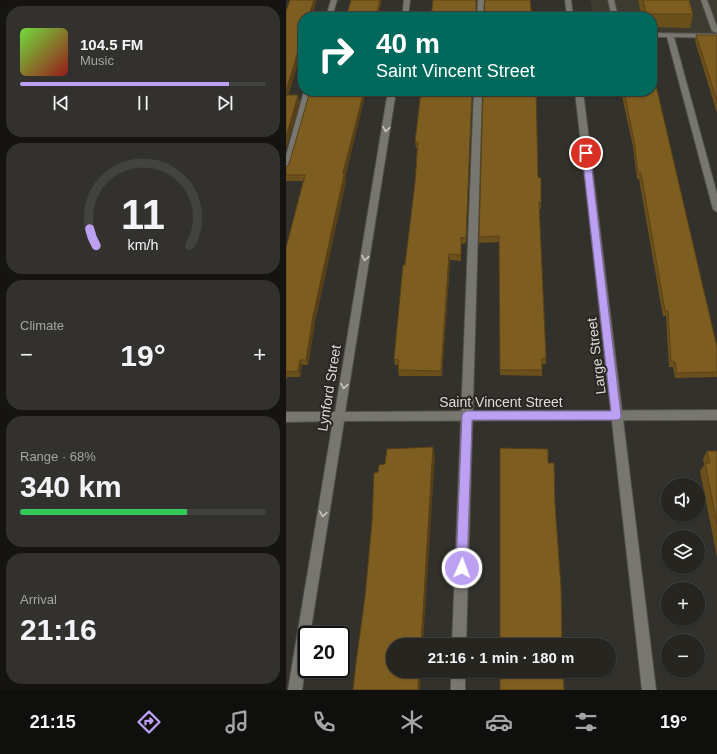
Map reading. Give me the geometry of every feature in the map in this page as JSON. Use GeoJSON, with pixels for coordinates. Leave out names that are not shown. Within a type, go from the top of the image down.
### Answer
{"type":"FeatureCollection","features":[{"type":"Feature","properties":{"kind":"street"},"geometry":{"type":"LineString","coordinates":[[330,12],[334,0]]}},
{"type":"Feature","properties":{"kind":"street"},"geometry":{"type":"LineString","coordinates":[[406,12],[407,0]]}},
{"type":"Feature","properties":{"kind":"street"},"geometry":{"type":"LineString","coordinates":[[480,12],[481,0]]}},
{"type":"Feature","properties":{"kind":"street"},"geometry":{"type":"LineString","coordinates":[[568,0],[569,12]]}},
{"type":"Feature","properties":{"kind":"street"},"geometry":{"type":"LineString","coordinates":[[611,0],[614,12]]}},
{"type":"Feature","properties":{"kind":"street"},"geometry":{"type":"LineString","coordinates":[[704,0],[715,31],[717,31]]}},
{"type":"Feature","properties":{"kind":"street"},"geometry":{"type":"LineString","coordinates":[[657,35],[717,36]]}},
{"type":"Feature","properties":{"kind":"street"},"geometry":{"type":"LineString","coordinates":[[670,35],[717,209]]}},
{"type":"Feature","properties":{"kind":"street"},"geometry":{"type":"LineString","coordinates":[[286,170],[307,96]]}},
{"type":"Feature","properties":{"kind":"street","name":"Lynford Street"},"geometry":{"type":"LineString","coordinates":[[295,690],[391,96]]}},
{"type":"Feature","properties":{"kind":"street"},"geometry":{"type":"LineString","coordinates":[[459,638],[478,96]]}},
{"type":"Feature","properties":{"kind":"street","name":"Large Street"},"geometry":{"type":"LineString","coordinates":[[580,96],[649,690]]}},
{"type":"Feature","properties":{"kind":"street","name":"Saint Vincent Street"},"geometry":{"type":"LineString","coordinates":[[286,417],[717,415]]}},
{"type":"Feature","properties":{"kind":"street"},"geometry":{"type":"LineString","coordinates":[[458,678],[458,690]]}},
{"type":"Feature","properties":{"kind":"shaded area"},"geometry":{"type":"Polygon","coordinates":[[[590,0],[717,0],[717,34],[657,35],[657,12],[593,12],[590,0]]]}},
{"type":"Feature","properties":{"kind":"building"},"geometry":{"type":"Polygon","coordinates":[[[290,0],[314,0],[310,12],[298,12],[298,51],[286,91],[286,11],[290,0]]]}},
{"type":"Feature","properties":{"kind":"building"},"geometry":{"type":"Polygon","coordinates":[[[351,0],[380,0],[377,12],[347,12],[351,0]]]}},
{"type":"Feature","properties":{"kind":"building"},"geometry":{"type":"Polygon","coordinates":[[[433,0],[476,0],[476,12],[432,12],[433,0]]]}},
{"type":"Feature","properties":{"kind":"building"},"geometry":{"type":"Polygon","coordinates":[[[485,0],[530,0],[531,12],[484,12],[485,0]]]}},
{"type":"Feature","properties":{"kind":"building"},"geometry":{"type":"Polygon","coordinates":[[[643,0],[689,0],[693,14],[657,14],[657,12],[646,12],[643,0]]]}},
{"type":"Feature","properties":{"kind":"building"},"geometry":{"type":"Polygon","coordinates":[[[696,35],[717,35],[717,101],[696,35]]]}},
{"type":"Feature","properties":{"kind":"building"},"geometry":{"type":"Polygon","coordinates":[[[657,89],[717,347],[717,372],[677,373],[675,362],[671,362],[668,311],[665,311],[641,173],[638,173],[634,141],[625,96],[657,96],[657,89]]]}},
{"type":"Feature","properties":{"kind":"building"},"geometry":{"type":"Polygon","coordinates":[[[286,95],[298,95],[286,137],[286,95]]]}},
{"type":"Feature","properties":{"kind":"building"},"geometry":{"type":"Polygon","coordinates":[[[309,96],[363,96],[343,173],[344,175],[313,316],[306,360],[300,360],[298,371],[286,372],[286,248],[305,175],[286,175],[286,167],[289,164],[309,96]]]}},
{"type":"Feature","properties":{"kind":"building"},"geometry":{"type":"Polygon","coordinates":[[[420,96],[472,96],[466,237],[461,238],[461,255],[449,254],[441,371],[398,370],[399,360],[394,359],[403,265],[405,265],[415,183],[418,142],[415,142],[420,96]]]}},
{"type":"Feature","properties":{"kind":"building"},"geometry":{"type":"Polygon","coordinates":[[[483,96],[536,96],[538,177],[541,178],[541,202],[539,202],[546,358],[542,359],[542,370],[500,370],[499,236],[479,237],[483,96]]]}},
{"type":"Feature","properties":{"kind":"building"},"geometry":{"type":"Polygon","coordinates":[[[433,447],[421,638],[386,638],[386,678],[419,678],[418,690],[353,690],[365,597],[372,522],[374,473],[378,472],[379,465],[385,464],[387,449],[433,447]]]}},
{"type":"Feature","properties":{"kind":"building"},"geometry":{"type":"Polygon","coordinates":[[[500,448],[548,449],[548,463],[554,463],[555,504],[561,587],[562,638],[500,638],[500,448]]]}},
{"type":"Feature","properties":{"kind":"building"},"geometry":{"type":"Polygon","coordinates":[[[707,451],[717,451],[717,524],[705,463],[710,463],[707,451]]]}},
{"type":"Feature","properties":{"kind":"building"},"geometry":{"type":"Polygon","coordinates":[[[500,678],[563,678],[564,690],[500,690],[500,678]]]}},
{"type":"Feature","properties":{"kind":"route"},"geometry":{"type":"LineString","coordinates":[[462,568],[467,416],[617,416],[586,153]]}}]}
